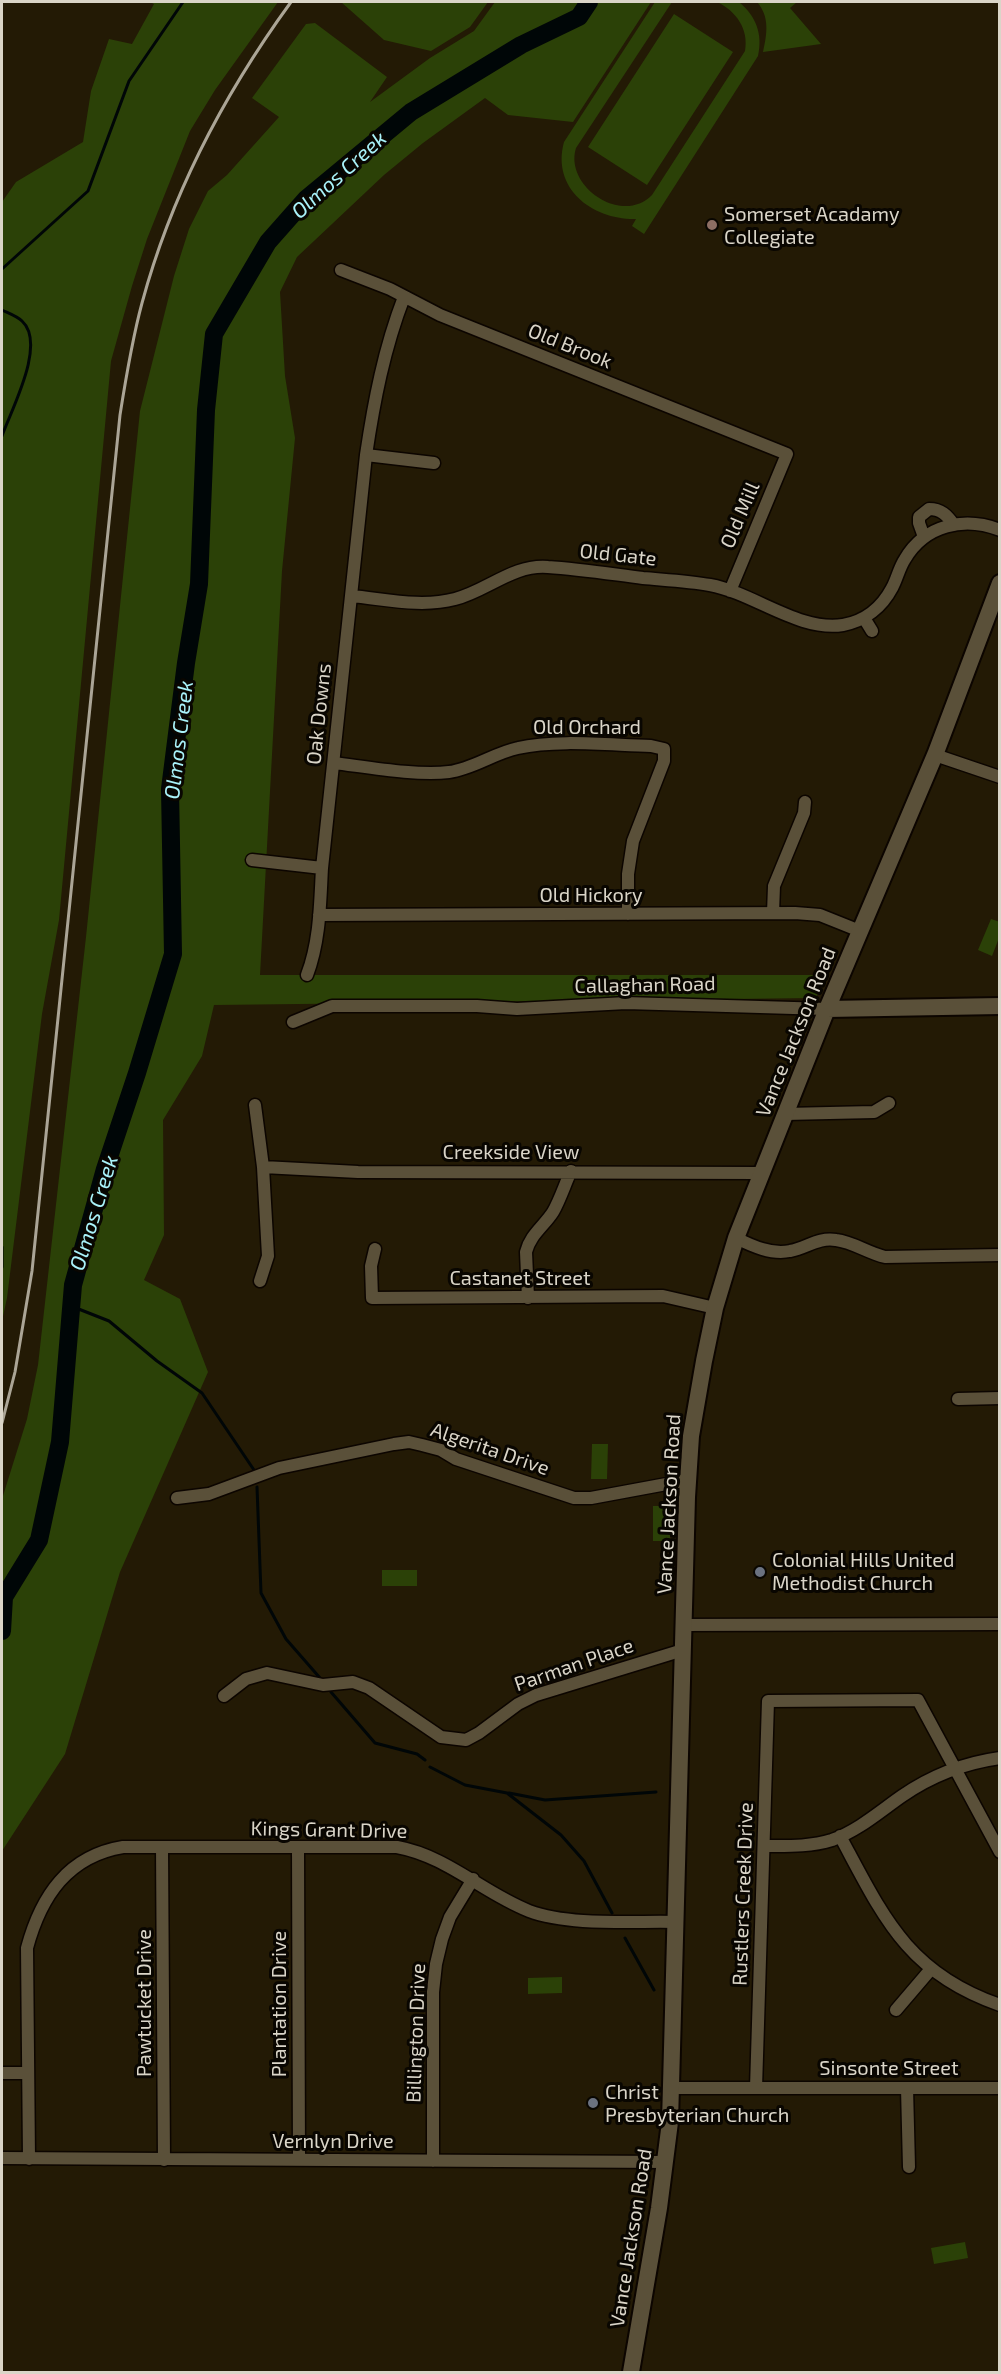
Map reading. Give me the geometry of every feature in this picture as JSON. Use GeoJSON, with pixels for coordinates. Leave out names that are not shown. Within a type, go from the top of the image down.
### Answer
{"type":"FeatureCollection","features":[{"type":"Feature","properties":{"kind":"main road","name":"Vance Jackson Road"},"geometry":{"type":"LineString","coordinates":[[631,2373],[665,2162],[671,2088],[688,1480],[691,1436],[716,1308],[736,1238],[760,1173],[935,755],[999,583]]}},
{"type":"Feature","properties":{"kind":"main road","name":"Callaghan Road"},"geometry":{"type":"LineString","coordinates":[[827,1009],[999,1006]]}},
{"type":"Feature","properties":{"kind":"street","name":"Old Brook"},"geometry":{"type":"LineString","coordinates":[[341,270],[390,289],[440,315],[787,454]]}},
{"type":"Feature","properties":{"kind":"street","name":"Oak Downs"},"geometry":{"type":"LineString","coordinates":[[306,975],[313,959],[319,915],[366,455],[383,359],[404,297]]}},
{"type":"Feature","properties":{"kind":"street","name":"Old Mill"},"geometry":{"type":"LineString","coordinates":[[730,591],[787,454]]}},
{"type":"Feature","properties":{"kind":"street"},"geometry":{"type":"LineString","coordinates":[[366,455],[434,463]]}},
{"type":"Feature","properties":{"kind":"street"},"geometry":{"type":"LineString","coordinates":[[924,537],[919,524],[920,517],[929,509],[946,514],[954,525]]}},
{"type":"Feature","properties":{"kind":"street"},"geometry":{"type":"LineString","coordinates":[[872,631],[864,618],[883,601],[892,589],[907,556],[924,537],[954,525],[978,523],[999,530]]}},
{"type":"Feature","properties":{"kind":"street","name":"Old Gate"},"geometry":{"type":"LineString","coordinates":[[351,596],[411,602],[442,602],[468,595],[512,573],[545,567],[712,585],[816,624],[843,625],[864,618]]}},
{"type":"Feature","properties":{"kind":"street","name":"Old Orchard"},"geometry":{"type":"LineString","coordinates":[[334,763],[430,773],[461,769],[506,751],[528,746],[651,746],[664,749],[664,761],[629,857],[628,914]]}},
{"type":"Feature","properties":{"kind":"street"},"geometry":{"type":"LineString","coordinates":[[935,755],[999,777]]}},
{"type":"Feature","properties":{"kind":"street"},"geometry":{"type":"LineString","coordinates":[[773,913],[774,886],[804,813],[805,802]]}},
{"type":"Feature","properties":{"kind":"street"},"geometry":{"type":"LineString","coordinates":[[252,860],[322,868]]}},
{"type":"Feature","properties":{"kind":"street","name":"Old Hickory"},"geometry":{"type":"LineString","coordinates":[[319,915],[773,913],[820,915],[860,932]]}},
{"type":"Feature","properties":{"kind":"street","name":"Callaghan Road"},"geometry":{"type":"LineString","coordinates":[[293,1022],[332,1006],[477,1006],[517,1009],[626,1004],[827,1009]]}},
{"type":"Feature","properties":{"kind":"street"},"geometry":{"type":"LineString","coordinates":[[785,1114],[865,1113],[874,1112],[889,1103]]}},
{"type":"Feature","properties":{"kind":"street"},"geometry":{"type":"LineString","coordinates":[[255,1105],[263,1167],[268,1256],[260,1281]]}},
{"type":"Feature","properties":{"kind":"street","name":"Creekside View"},"geometry":{"type":"LineString","coordinates":[[263,1167],[358,1172],[760,1173]]}},
{"type":"Feature","properties":{"kind":"street"},"geometry":{"type":"LineString","coordinates":[[528,1298],[525,1252],[527,1245],[540,1225],[553,1211],[571,1171]]}},
{"type":"Feature","properties":{"kind":"street"},"geometry":{"type":"LineString","coordinates":[[736,1238],[777,1252],[792,1251],[826,1239],[836,1240],[870,1254],[885,1257],[999,1255]]}},
{"type":"Feature","properties":{"kind":"street","name":"Castanet Street"},"geometry":{"type":"LineString","coordinates":[[375,1249],[372,1266],[372,1298],[663,1296],[716,1308]]}},
{"type":"Feature","properties":{"kind":"street"},"geometry":{"type":"LineString","coordinates":[[958,1399],[999,1398]]}},
{"type":"Feature","properties":{"kind":"street","name":"Algerita Drive"},"geometry":{"type":"LineString","coordinates":[[177,1497],[209,1494],[297,1464],[409,1442],[441,1450],[456,1459],[574,1498],[591,1498],[688,1480]]}},
{"type":"Feature","properties":{"kind":"street"},"geometry":{"type":"LineString","coordinates":[[683,1625],[999,1624]]}},
{"type":"Feature","properties":{"kind":"street","name":"Parman Place"},"geometry":{"type":"LineString","coordinates":[[224,1696],[246,1679],[267,1673],[323,1685],[353,1682],[369,1688],[441,1737],[466,1740],[518,1704],[536,1695],[683,1650]]}},
{"type":"Feature","properties":{"kind":"street","name":"Rustlers Creek Drive"},"geometry":{"type":"LineString","coordinates":[[756,2088],[768,1701],[918,1700],[954,1769]]}},
{"type":"Feature","properties":{"kind":"street"},"geometry":{"type":"LineString","coordinates":[[764,1846],[801,1846],[840,1836],[871,1819],[926,1781],[954,1769],[999,1758]]}},
{"type":"Feature","properties":{"kind":"street"},"geometry":{"type":"LineString","coordinates":[[954,1769],[999,1852]]}},
{"type":"Feature","properties":{"kind":"street"},"geometry":{"type":"LineString","coordinates":[[840,1836],[883,1916],[906,1945],[931,1969],[969,1993],[999,2006]]}},
{"type":"Feature","properties":{"kind":"street","name":"Kings Grant Drive"},"geometry":{"type":"LineString","coordinates":[[29,2159],[27,1948],[35,1923],[62,1878],[81,1860],[105,1850],[123,1847],[385,1847],[409,1849],[432,1857],[519,1907],[546,1916],[568,1919],[676,1922]]}},
{"type":"Feature","properties":{"kind":"street","name":"Pawtucket Drive"},"geometry":{"type":"LineString","coordinates":[[162,1847],[164,2160]]}},
{"type":"Feature","properties":{"kind":"street","name":"Plantation Drive"},"geometry":{"type":"LineString","coordinates":[[298,1847],[299,2160]]}},
{"type":"Feature","properties":{"kind":"street","name":"Billington Drive"},"geometry":{"type":"LineString","coordinates":[[433,2161],[433,1992],[436,1964],[450,1917],[473,1879]]}},
{"type":"Feature","properties":{"kind":"street"},"geometry":{"type":"LineString","coordinates":[[896,2010],[931,1969]]}},
{"type":"Feature","properties":{"kind":"street"},"geometry":{"type":"LineString","coordinates":[[2,2073],[27,2073]]}},
{"type":"Feature","properties":{"kind":"street","name":"Sinsonte Street"},"geometry":{"type":"LineString","coordinates":[[671,2088],[999,2088]]}},
{"type":"Feature","properties":{"kind":"street"},"geometry":{"type":"LineString","coordinates":[[907,2088],[909,2167]]}},
{"type":"Feature","properties":{"kind":"street","name":"Vernlyn Drive"},"geometry":{"type":"LineString","coordinates":[[2,2158],[665,2162]]}},
{"type":"Feature","properties":{"kind":"green space"},"geometry":{"type":"Polygon","coordinates":[[[150,2],[278,2],[215,90],[190,131],[147,239],[111,361],[59,920],[42,1014],[7,1298],[2,1321],[2,202],[16,182],[83,142],[91,91],[109,39],[132,44],[154,4],[150,2]]]}},
{"type":"Feature","properties":{"kind":"green space"},"geometry":{"type":"Polygon","coordinates":[[[341,2],[488,2],[470,27],[431,51],[384,40],[341,2]]]}},
{"type":"Feature","properties":{"kind":"green space"},"geometry":{"type":"Polygon","coordinates":[[[495,2],[651,2],[573,122],[508,115],[485,98],[423,143],[384,175],[297,257],[280,292],[285,376],[295,438],[282,571],[260,975],[826,975],[816,998],[214,1005],[202,1056],[163,1120],[164,1235],[144,1280],[180,1299],[208,1372],[120,1572],[65,1754],[2,1851],[2,1499],[27,1419],[38,1365],[86,937],[140,411],[174,276],[189,229],[208,191],[227,175],[279,117],[252,98],[306,24],[315,23],[387,77],[370,102],[430,58],[474,31],[495,2]]]}},
{"type":"Feature","properties":{"kind":"green space"},"geometry":{"type":"Polygon","coordinates":[[[655,2],[672,2],[576,148],[575,162],[579,176],[587,188],[612,204],[626,206],[640,203],[652,195],[745,51],[745,35],[740,22],[730,10],[717,2],[739,2],[745,7],[754,19],[760,40],[758,56],[644,234],[632,226],[636,219],[605,214],[579,198],[570,187],[564,174],[562,159],[564,142],[655,2]]]}},
{"type":"Feature","properties":{"kind":"green space"},"geometry":{"type":"Polygon","coordinates":[[[757,2],[797,2],[790,8],[821,44],[763,52],[766,20],[757,2]]]}},
{"type":"Feature","properties":{"kind":"green space"},"geometry":{"type":"Polygon","coordinates":[[[674,14],[733,52],[647,185],[588,147],[674,14]]]}},
{"type":"Feature","properties":{"kind":"green space"},"geometry":{"type":"Polygon","coordinates":[[[991,919],[1000,922],[999,938],[992,956],[978,950],[991,919]]]}},
{"type":"Feature","properties":{"kind":"green space"},"geometry":{"type":"Polygon","coordinates":[[[592,1444],[608,1444],[607,1479],[591,1479],[592,1444]]]}},
{"type":"Feature","properties":{"kind":"green space"},"geometry":{"type":"Polygon","coordinates":[[[653,1506],[670,1506],[670,1541],[653,1541],[653,1506]]]}},
{"type":"Feature","properties":{"kind":"green space"},"geometry":{"type":"Polygon","coordinates":[[[382,1570],[417,1570],[417,1586],[382,1586],[382,1570]]]}},
{"type":"Feature","properties":{"kind":"green space"},"geometry":{"type":"Polygon","coordinates":[[[562,1977],[562,1993],[528,1994],[528,1978],[562,1977]]]}},
{"type":"Feature","properties":{"kind":"green space"},"geometry":{"type":"Polygon","coordinates":[[[965,2242],[968,2258],[934,2264],[931,2248],[965,2242]]]}},
{"type":"Feature","properties":{"kind":"waterway"},"geometry":{"type":"LineString","coordinates":[[2,269],[88,191],[129,81],[183,2]]}},
{"type":"Feature","properties":{"kind":"waterway","name":"Olmos Creek"},"geometry":{"type":"LineString","coordinates":[[2,1631],[4,1597],[39,1540],[60,1442],[73,1285],[105,1169],[173,954],[170,789],[186,663],[199,584],[206,410],[214,334],[268,242],[306,199],[411,112],[521,45],[579,17],[589,2]]}},
{"type":"Feature","properties":{"kind":"waterway"},"geometry":{"type":"LineString","coordinates":[[2,310],[22,321],[29,331],[31,345],[25,377],[2,436]]}},
{"type":"Feature","properties":{"kind":"waterway"},"geometry":{"type":"LineString","coordinates":[[2,1247],[2,1267]]}},
{"type":"Feature","properties":{"kind":"waterway"},"geometry":{"type":"LineString","coordinates":[[71,1306],[109,1321],[157,1361],[202,1393],[254,1470]]}},
{"type":"Feature","properties":{"kind":"waterway"},"geometry":{"type":"LineString","coordinates":[[257,1487],[261,1593],[286,1639],[320,1678]]}},
{"type":"Feature","properties":{"kind":"waterway"},"geometry":{"type":"LineString","coordinates":[[331,1692],[375,1743],[417,1754],[425,1760]]}},
{"type":"Feature","properties":{"kind":"waterway"},"geometry":{"type":"LineString","coordinates":[[430,1767],[465,1785],[507,1793],[561,1835],[584,1861],[612,1913]]}},
{"type":"Feature","properties":{"kind":"waterway"},"geometry":{"type":"LineString","coordinates":[[509,1793],[545,1800],[656,1792]]}},
{"type":"Feature","properties":{"kind":"waterway"},"geometry":{"type":"LineString","coordinates":[[625,1938],[654,1990]]}},
{"type":"Feature","properties":{"kind":"railway"},"geometry":{"type":"LineString","coordinates":[[2,1423],[15,1372],[32,1271],[120,415],[132,345],[154,262],[185,183],[222,108],[291,2]]}},
{"type":"Feature","properties":{"kind":"place","name":"Somerset Acadamy Collegiate"},"geometry":{"type":"Point","coordinates":[712,225]}},
{"type":"Feature","properties":{"kind":"place","name":"Colonial Hills United Methodist Church"},"geometry":{"type":"Point","coordinates":[760,1572]}},
{"type":"Feature","properties":{"kind":"place","name":"Christ Presbyterian Church"},"geometry":{"type":"Point","coordinates":[593,2103]}}]}
